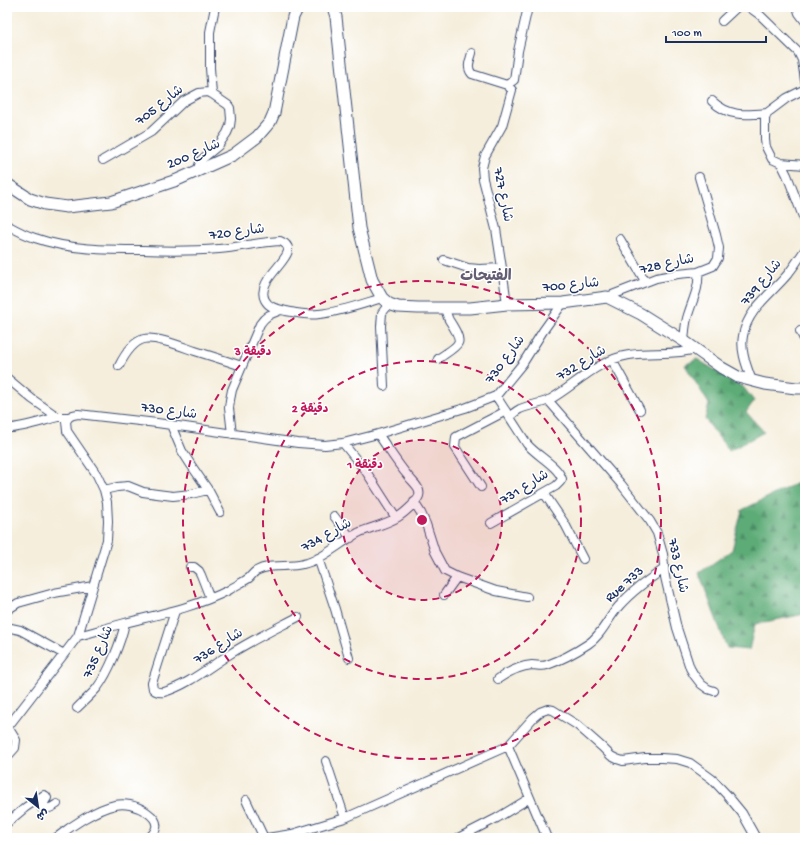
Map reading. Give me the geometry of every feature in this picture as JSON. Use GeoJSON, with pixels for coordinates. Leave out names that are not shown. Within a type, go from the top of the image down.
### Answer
{"type":"FeatureCollection","features":[{"type":"Feature","properties":{"kind":"main road","name":"شارع 200"},"geometry":{"type":"LineString","coordinates":[[7,184],[30,199],[45,204],[67,207],[111,202],[177,180],[233,155],[257,137],[270,122],[274,113],[293,17],[298,7]]}},
{"type":"Feature","properties":{"kind":"main road"},"geometry":{"type":"LineString","coordinates":[[332,7],[336,17],[359,228],[372,280],[386,301]]}},
{"type":"Feature","properties":{"kind":"main road","name":"شارع 700"},"geometry":{"type":"LineString","coordinates":[[386,301],[398,307],[470,308],[507,304],[563,303],[607,297],[641,314],[738,377],[764,384],[805,388]]}},
{"type":"Feature","properties":{"kind":"street"},"geometry":{"type":"LineString","coordinates":[[197,171],[201,160],[218,146],[230,126],[230,108],[212,94],[210,32],[215,7]]}},
{"type":"Feature","properties":{"kind":"street"},"geometry":{"type":"LineString","coordinates":[[472,53],[469,68],[472,74],[507,85],[514,80],[518,51],[528,7]]}},
{"type":"Feature","properties":{"kind":"street"},"geometry":{"type":"LineString","coordinates":[[722,21],[737,7]]}},
{"type":"Feature","properties":{"kind":"street"},"geometry":{"type":"LineString","coordinates":[[749,7],[760,15],[798,52],[802,60],[805,81]]}},
{"type":"Feature","properties":{"kind":"street"},"geometry":{"type":"LineString","coordinates":[[797,7],[798,13],[805,21]]}},
{"type":"Feature","properties":{"kind":"street","name":"شارع 727"},"geometry":{"type":"LineString","coordinates":[[507,85],[512,90],[504,121],[500,132],[485,156],[482,168],[483,179],[496,229],[507,304]]}},
{"type":"Feature","properties":{"kind":"street"},"geometry":{"type":"LineString","coordinates":[[712,101],[718,107],[734,114],[742,115],[767,113],[787,98],[805,89]]}},
{"type":"Feature","properties":{"kind":"street","name":"شارع 705"},"geometry":{"type":"LineString","coordinates":[[103,160],[150,132],[184,101],[199,93],[208,92],[212,94]]}},
{"type":"Feature","properties":{"kind":"street"},"geometry":{"type":"LineString","coordinates":[[767,113],[765,120],[765,140],[766,147],[772,159],[781,163],[805,165]]}},
{"type":"Feature","properties":{"kind":"street"},"geometry":{"type":"LineString","coordinates":[[781,163],[805,222]]}},
{"type":"Feature","properties":{"kind":"street","name":"شارع 728"},"geometry":{"type":"LineString","coordinates":[[607,297],[656,278],[698,272],[713,266],[718,258],[719,248],[699,177]]}},
{"type":"Feature","properties":{"kind":"street","name":"شارع 720"},"geometry":{"type":"LineString","coordinates":[[7,227],[34,238],[50,242],[119,250],[175,251],[219,249],[280,241],[287,245],[288,254],[265,283],[263,288],[265,300],[274,308],[318,315],[386,301]]}},
{"type":"Feature","properties":{"kind":"street"},"geometry":{"type":"LineString","coordinates":[[620,239],[646,281]]}},
{"type":"Feature","properties":{"kind":"street","name":"شارع 739"},"geometry":{"type":"LineString","coordinates":[[752,381],[742,346],[742,336],[745,327],[755,308],[788,274],[805,250]]}},
{"type":"Feature","properties":{"kind":"street"},"geometry":{"type":"LineString","coordinates":[[444,260],[468,268],[502,268]]}},
{"type":"Feature","properties":{"kind":"street"},"geometry":{"type":"LineString","coordinates":[[684,341],[687,316],[698,286],[698,272]]}},
{"type":"Feature","properties":{"kind":"street"},"geometry":{"type":"LineString","coordinates":[[384,386],[381,326],[382,313],[386,301]]}},
{"type":"Feature","properties":{"kind":"street","name":"شارع 730"},"geometry":{"type":"LineString","coordinates":[[58,417],[69,417],[78,414],[171,425],[298,443],[325,445],[343,443],[465,408],[496,396],[523,363],[563,303]]}},
{"type":"Feature","properties":{"kind":"street"},"geometry":{"type":"LineString","coordinates":[[438,359],[455,347],[459,341],[445,308]]}},
{"type":"Feature","properties":{"kind":"street"},"geometry":{"type":"LineString","coordinates":[[232,434],[229,408],[232,390],[260,324],[270,314],[281,310]]}},
{"type":"Feature","properties":{"kind":"street"},"geometry":{"type":"LineString","coordinates":[[800,331],[805,341]]}},
{"type":"Feature","properties":{"kind":"street"},"geometry":{"type":"LineString","coordinates":[[119,366],[133,346],[142,339],[152,338],[242,366]]}},
{"type":"Feature","properties":{"kind":"street","name":"شارع 732"},"geometry":{"type":"LineString","coordinates":[[481,487],[455,446],[456,437],[508,414],[548,400],[589,372],[612,360],[630,354],[678,353],[696,349]]}},
{"type":"Feature","properties":{"kind":"street"},"geometry":{"type":"LineString","coordinates":[[612,360],[640,410]]}},
{"type":"Feature","properties":{"kind":"street"},"geometry":{"type":"LineString","coordinates":[[7,378],[32,399],[58,417]]}},
{"type":"Feature","properties":{"kind":"street","name":"شارع 731"},"geometry":{"type":"LineString","coordinates":[[491,523],[544,493],[562,479],[552,466],[532,449],[496,396]]}},
{"type":"Feature","properties":{"kind":"street","name":"شارع 733"},"geometry":{"type":"LineString","coordinates":[[548,400],[621,484],[657,533],[663,554],[664,569],[677,628],[690,668],[701,684],[714,692]]}},
{"type":"Feature","properties":{"kind":"street"},"geometry":{"type":"LineString","coordinates":[[8,428],[58,417]]}},
{"type":"Feature","properties":{"kind":"street"},"geometry":{"type":"LineString","coordinates":[[7,757],[15,748],[16,740],[8,728],[78,636],[107,540],[108,521],[104,490],[97,475],[66,431],[66,422],[69,417]]}},
{"type":"Feature","properties":{"kind":"street"},"geometry":{"type":"LineString","coordinates":[[171,425],[182,451],[208,490],[220,512]]}},
{"type":"Feature","properties":{"kind":"street"},"geometry":{"type":"LineString","coordinates":[[378,434],[420,492],[419,497],[414,502],[426,524],[433,546],[445,571],[457,577],[496,591],[526,596]]}},
{"type":"Feature","properties":{"kind":"street"},"geometry":{"type":"LineString","coordinates":[[343,443],[367,473],[396,518]]}},
{"type":"Feature","properties":{"kind":"street"},"geometry":{"type":"LineString","coordinates":[[104,490],[128,486],[143,492],[173,496],[208,490]]}},
{"type":"Feature","properties":{"kind":"street"},"geometry":{"type":"LineString","coordinates":[[544,493],[566,524],[583,559]]}},
{"type":"Feature","properties":{"kind":"street","name":"شارع 734"},"geometry":{"type":"LineString","coordinates":[[78,636],[175,611],[228,590],[248,578],[256,571],[270,566],[304,564],[334,549],[342,542],[359,533],[385,524],[396,518],[414,502]]}},
{"type":"Feature","properties":{"kind":"street"},"geometry":{"type":"LineString","coordinates":[[334,516],[351,538]]}},
{"type":"Feature","properties":{"kind":"street"},"geometry":{"type":"LineString","coordinates":[[318,558],[349,658]]}},
{"type":"Feature","properties":{"kind":"street"},"geometry":{"type":"LineString","coordinates":[[190,567],[194,567],[199,571],[210,598]]}},
{"type":"Feature","properties":{"kind":"street","name":"Rue 733"},"geometry":{"type":"LineString","coordinates":[[498,679],[509,672],[527,666],[547,665],[577,651],[592,641],[599,634],[620,604],[633,592],[664,569]]}},
{"type":"Feature","properties":{"kind":"street"},"geometry":{"type":"LineString","coordinates":[[444,595],[457,577]]}},
{"type":"Feature","properties":{"kind":"street"},"geometry":{"type":"LineString","coordinates":[[7,610],[18,603],[93,586]]}},
{"type":"Feature","properties":{"kind":"street","name":"شارع 736"},"geometry":{"type":"LineString","coordinates":[[175,611],[152,683],[153,689],[158,692],[174,688],[188,681],[252,641],[298,617]]}},
{"type":"Feature","properties":{"kind":"street","name":"شارع 735"},"geometry":{"type":"LineString","coordinates":[[77,708],[92,694],[106,674],[121,639],[125,623]]}},
{"type":"Feature","properties":{"kind":"street"},"geometry":{"type":"LineString","coordinates":[[7,629],[11,628],[20,630],[64,654]]}},
{"type":"Feature","properties":{"kind":"street"},"geometry":{"type":"LineString","coordinates":[[246,800],[265,838],[292,834],[344,818],[508,746],[533,718],[540,712],[548,709],[576,725],[611,756],[617,759],[661,758],[677,759],[690,763],[712,779],[728,796],[742,813],[756,838]]}},
{"type":"Feature","properties":{"kind":"street"},"geometry":{"type":"LineString","coordinates":[[508,746],[547,838]]}},
{"type":"Feature","properties":{"kind":"street"},"geometry":{"type":"LineString","coordinates":[[326,761],[344,818]]}},
{"type":"Feature","properties":{"kind":"street"},"geometry":{"type":"LineString","coordinates":[[7,823],[26,807],[44,795],[47,798],[42,808],[50,808],[57,804]]}},
{"type":"Feature","properties":{"kind":"street"},"geometry":{"type":"LineString","coordinates":[[458,838],[497,818],[530,798]]}},
{"type":"Feature","properties":{"kind":"street"},"geometry":{"type":"LineString","coordinates":[[56,838],[100,810],[122,804],[136,807],[145,811],[154,819],[156,828],[149,838]]}},
{"type":"Feature","properties":{"kind":"green space"},"geometry":{"type":"Polygon","coordinates":[[[697,359],[744,388],[754,401],[746,412],[764,432],[729,451],[705,419],[709,404],[685,365],[697,359]]]}},
{"type":"Feature","properties":{"kind":"green space"},"geometry":{"type":"Polygon","coordinates":[[[801,481],[805,485],[805,613],[755,624],[749,650],[727,648],[699,573],[732,550],[742,510],[801,481]]]}},
{"type":"Feature","properties":{"kind":"district","name":"الفتيحات"},"geometry":{"type":"Point","coordinates":[486,277]}}]}
